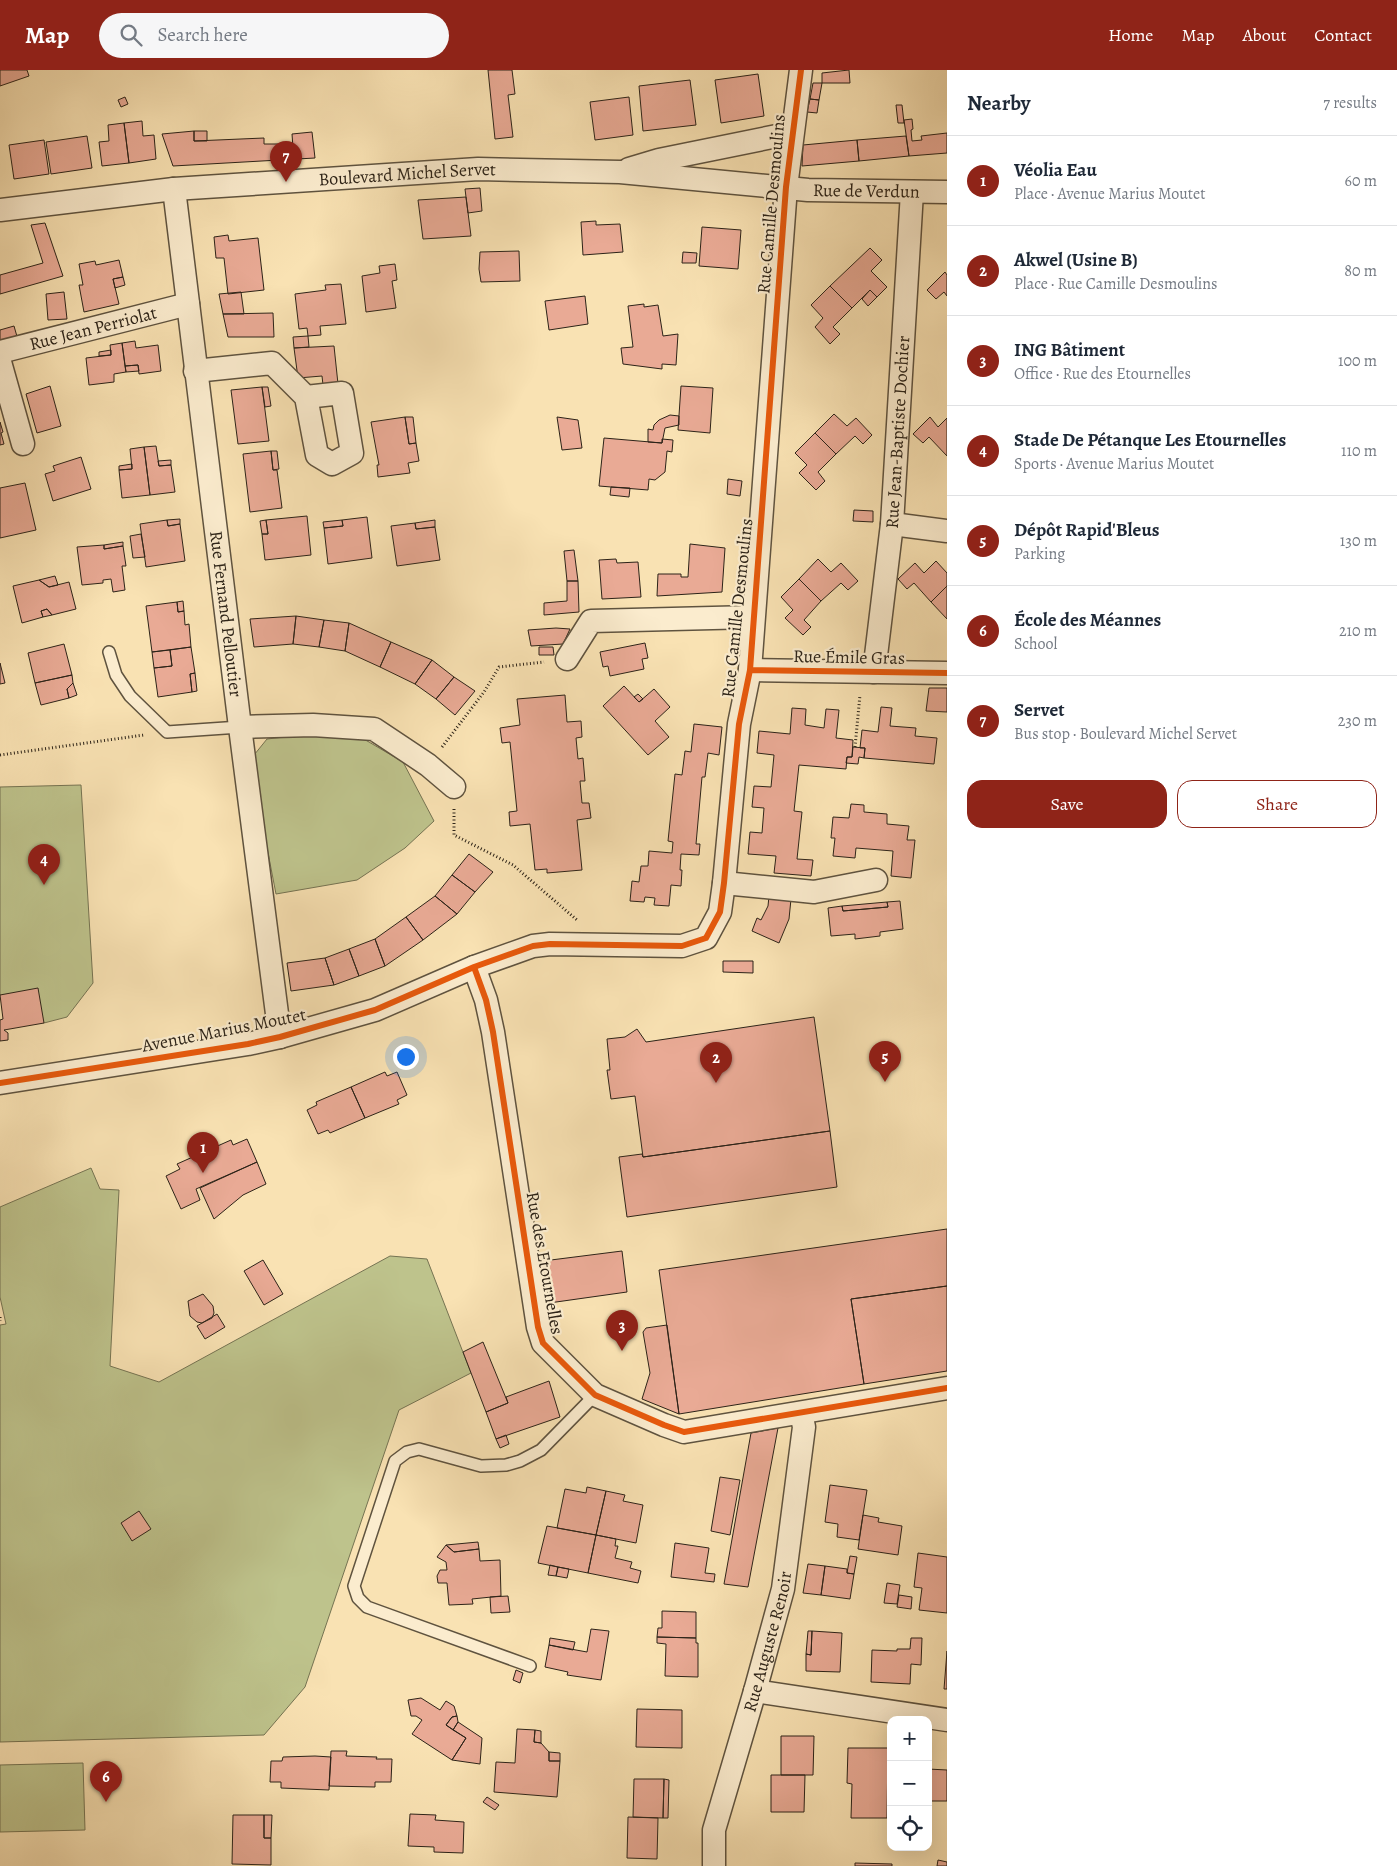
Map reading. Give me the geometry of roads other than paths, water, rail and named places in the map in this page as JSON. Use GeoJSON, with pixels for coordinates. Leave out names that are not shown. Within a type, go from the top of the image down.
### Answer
{"type":"FeatureCollection","features":[{"type":"Feature","properties":{"kind":"street","name":"Rue Camille Desmoulins"},"geometry":{"type":"LineString","coordinates":[[474,967],[533,946],[550,944],[682,946],[706,938],[720,912],[739,724],[750,670],[786,187],[801,70]]}},
{"type":"Feature","properties":{"kind":"street"},"geometry":{"type":"LineString","coordinates":[[620,172],[659,160],[792,133]]}},
{"type":"Feature","properties":{"kind":"street","name":"Boulevard Michel Servet"},"geometry":{"type":"LineString","coordinates":[[0,210],[174,189],[478,169],[620,172],[786,187]]}},
{"type":"Feature","properties":{"kind":"street","name":"Rue de Verdun"},"geometry":{"type":"LineString","coordinates":[[786,187],[808,190],[947,192]]}},
{"type":"Feature","properties":{"kind":"street","name":"Rue Fernand Pelloutier"},"geometry":{"type":"LineString","coordinates":[[174,189],[195,371],[280,1037]]}},
{"type":"Feature","properties":{"kind":"street","name":"Rue Jean-Baptiste Dochier"},"geometry":{"type":"LineString","coordinates":[[868,672],[892,524],[912,192]]}},
{"type":"Feature","properties":{"kind":"street","name":"Rue Jean Perriolat"},"geometry":{"type":"LineString","coordinates":[[0,352],[188,304]]}},
{"type":"Feature","properties":{"kind":"street"},"geometry":{"type":"LineString","coordinates":[[0,362],[23,444]]}},
{"type":"Feature","properties":{"kind":"street"},"geometry":{"type":"LineString","coordinates":[[195,371],[272,363],[306,397]]}},
{"type":"Feature","properties":{"kind":"street"},"geometry":{"type":"LineString","coordinates":[[892,524],[947,531]]}},
{"type":"Feature","properties":{"kind":"street"},"geometry":{"type":"LineString","coordinates":[[566,659],[591,621],[753,617]]}},
{"type":"Feature","properties":{"kind":"street","name":"Rue Émile Gras"},"geometry":{"type":"LineString","coordinates":[[750,670],[947,673]]}},
{"type":"Feature","properties":{"kind":"street"},"geometry":{"type":"LineString","coordinates":[[240,727],[312,725],[374,729],[428,765],[454,787]]}},
{"type":"Feature","properties":{"kind":"street"},"geometry":{"type":"LineString","coordinates":[[724,883],[814,892],[876,880]]}},
{"type":"Feature","properties":{"kind":"street","name":"Avenue Marius Moutet"},"geometry":{"type":"LineString","coordinates":[[0,1083],[248,1044],[280,1037],[376,1010],[474,967]]}},
{"type":"Feature","properties":{"kind":"street","name":"Rue des Etournelles"},"geometry":{"type":"LineString","coordinates":[[474,967],[486,1000],[492,1032],[538,1327],[543,1343],[595,1395],[684,1432],[947,1388]]}},
{"type":"Feature","properties":{"kind":"street","name":"Rue Auguste Renoir"},"geometry":{"type":"LineString","coordinates":[[714,1866],[714,1830],[783,1589],[804,1428],[801,1413]]}},
{"type":"Feature","properties":{"kind":"street"},"geometry":{"type":"LineString","coordinates":[[755,1691],[947,1720]]}},
{"type":"Feature","properties":{"kind":"lane"},"geometry":{"type":"LineString","coordinates":[[109,652],[116,675],[130,696],[167,732],[240,727]]}},
{"type":"Feature","properties":{"kind":"lane"},"geometry":{"type":"LineString","coordinates":[[530,1666],[367,1607],[358,1598],[354,1586],[395,1461],[407,1452],[420,1449],[481,1466],[506,1465],[540,1450],[595,1395]]}},
{"type":"Feature","properties":{"kind":"place","name":"Servet"},"geometry":{"type":"Point","coordinates":[286,182]}},
{"type":"Feature","properties":{"kind":"place","name":"Stade De Pétanque Les Etournelles"},"geometry":{"type":"Point","coordinates":[44,885]}},
{"type":"Feature","properties":{"kind":"place","name":"Dépôt Rapid'Bleus"},"geometry":{"type":"Point","coordinates":[885,1082]}},
{"type":"Feature","properties":{"kind":"place","name":"Akwel (Usine B)"},"geometry":{"type":"Point","coordinates":[716,1083]}},
{"type":"Feature","properties":{"kind":"place","name":"Véolia Eau"},"geometry":{"type":"Point","coordinates":[203,1173]}},
{"type":"Feature","properties":{"kind":"place","name":"ING Bâtiment"},"geometry":{"type":"Point","coordinates":[622,1351]}},
{"type":"Feature","properties":{"kind":"place","name":"École des Méannes"},"geometry":{"type":"Point","coordinates":[106,1802]}}]}
